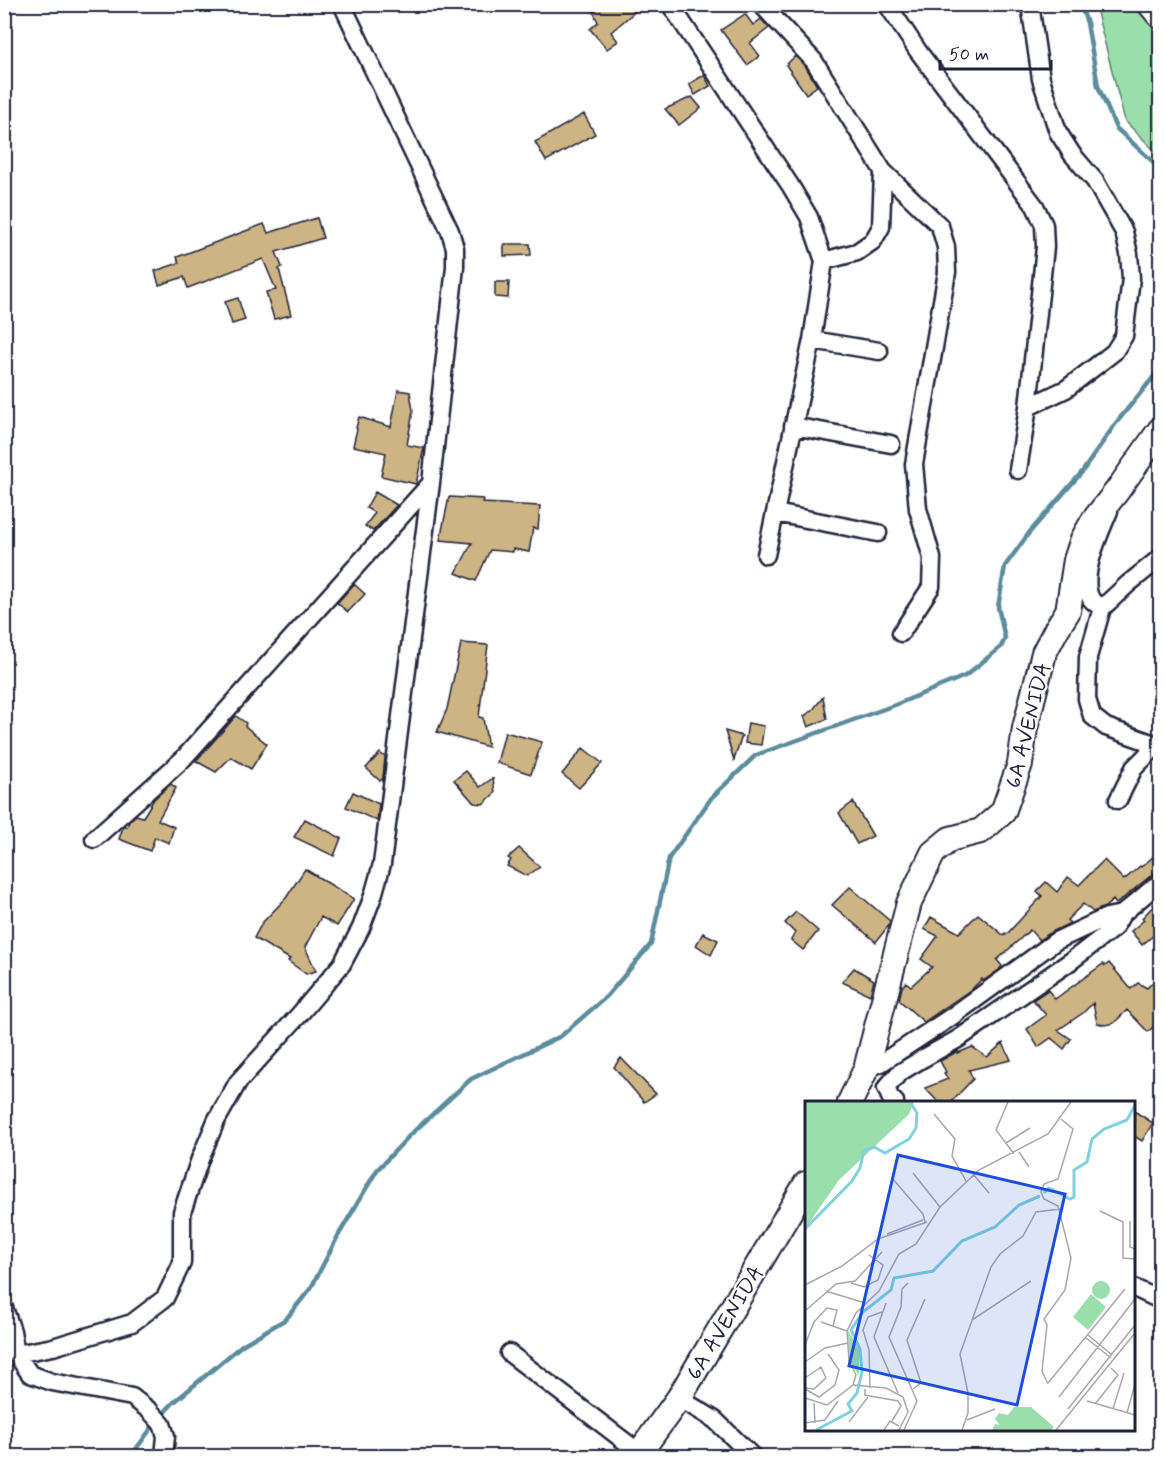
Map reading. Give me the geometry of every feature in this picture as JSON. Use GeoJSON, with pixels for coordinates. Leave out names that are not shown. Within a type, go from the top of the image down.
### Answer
{"type":"FeatureCollection","features":[{"type":"Feature","properties":{"kind":"street"},"geometry":{"type":"LineString","coordinates":[[16,1354],[53,1347],[132,1323],[165,1298],[182,1263],[182,1212],[216,1121],[238,1082],[342,964],[361,928],[382,864],[431,483],[455,267],[455,248],[450,231],[342,4]]}},
{"type":"Feature","properties":{"kind":"street"},"geometry":{"type":"LineString","coordinates":[[670,4],[790,185],[809,217],[824,261],[812,340],[766,555]]}},
{"type":"Feature","properties":{"kind":"street"},"geometry":{"type":"LineString","coordinates":[[761,4],[814,61],[883,171],[940,226],[946,247],[947,272],[914,464],[918,509],[932,558],[931,587],[901,633]]}},
{"type":"Feature","properties":{"kind":"street"},"geometry":{"type":"LineString","coordinates":[[887,4],[918,51],[1035,206],[1044,225],[1045,247],[1028,407],[1018,470]]}},
{"type":"Feature","properties":{"kind":"street"},"geometry":{"type":"LineString","coordinates":[[1028,407],[1066,389],[1114,352],[1124,336],[1131,278],[1124,232],[1095,181],[1072,154],[1058,132],[1041,79],[1030,4]]}},
{"type":"Feature","properties":{"kind":"street"},"geometry":{"type":"LineString","coordinates":[[1150,4],[1161,16]]}},
{"type":"Feature","properties":{"kind":"street"},"geometry":{"type":"LineString","coordinates":[[824,261],[857,252],[873,241],[881,227],[883,171]]}},
{"type":"Feature","properties":{"kind":"street"},"geometry":{"type":"LineString","coordinates":[[812,340],[879,351]]}},
{"type":"Feature","properties":{"kind":"street"},"geometry":{"type":"LineString","coordinates":[[793,426],[891,444]]}},
{"type":"Feature","properties":{"kind":"street","name":"6A AVENIDA"},"geometry":{"type":"LineString","coordinates":[[851,1101],[874,1066],[909,903],[933,853],[950,839],[981,831],[1004,812],[1020,764],[1025,728],[1044,653],[1068,611],[1076,560],[1083,539],[1094,520],[1158,437]]}},
{"type":"Feature","properties":{"kind":"street"},"geometry":{"type":"LineString","coordinates":[[94,839],[182,760],[431,483]]}},
{"type":"Feature","properties":{"kind":"street"},"geometry":{"type":"LineString","coordinates":[[1102,608],[1091,599],[1088,568],[1117,491]]}},
{"type":"Feature","properties":{"kind":"street"},"geometry":{"type":"LineString","coordinates":[[775,513],[878,533]]}},
{"type":"Feature","properties":{"kind":"street"},"geometry":{"type":"LineString","coordinates":[[1118,800],[1134,768],[1160,744],[1106,727],[1092,716],[1087,699],[1088,657],[1102,608],[1161,558]]}},
{"type":"Feature","properties":{"kind":"street"},"geometry":{"type":"LineString","coordinates":[[894,1101],[886,1088],[899,1073],[958,1039],[1071,961],[1114,928],[1122,914],[1161,882]]}},
{"type":"Feature","properties":{"kind":"street"},"geometry":{"type":"LineString","coordinates":[[874,1066],[951,1017],[1056,941],[1107,917],[1122,914]]}},
{"type":"Feature","properties":{"kind":"street"},"geometry":{"type":"LineString","coordinates":[[874,1066],[899,1073]]}},
{"type":"Feature","properties":{"kind":"street","name":"6A AVENIDA"},"geometry":{"type":"LineString","coordinates":[[638,1455],[679,1398],[805,1188]]}},
{"type":"Feature","properties":{"kind":"street"},"geometry":{"type":"LineString","coordinates":[[1135,1288],[1161,1300]]}},
{"type":"Feature","properties":{"kind":"street"},"geometry":{"type":"LineString","coordinates":[[4,1308],[12,1330],[16,1354],[30,1374],[52,1382],[132,1397],[162,1424],[166,1436],[164,1456]]}},
{"type":"Feature","properties":{"kind":"street"},"geometry":{"type":"LineString","coordinates":[[509,1353],[638,1455]]}},
{"type":"Feature","properties":{"kind":"street"},"geometry":{"type":"LineString","coordinates":[[679,1398],[715,1420],[752,1456]]}},
{"type":"Feature","properties":{"kind":"green space"},"geometry":{"type":"Polygon","coordinates":[[[1095,5],[1149,5],[1160,20],[1160,156],[1125,121],[1095,5]]]}},
{"type":"Feature","properties":{"kind":"building"},"geometry":{"type":"Polygon","coordinates":[[[590,4],[644,4],[611,32],[618,41],[607,49],[590,29],[598,22],[590,4]]]}},
{"type":"Feature","properties":{"kind":"building"},"geometry":{"type":"Polygon","coordinates":[[[745,14],[753,25],[761,19],[769,28],[750,43],[760,56],[747,65],[721,30],[745,14]]]}},
{"type":"Feature","properties":{"kind":"building"},"geometry":{"type":"Polygon","coordinates":[[[795,56],[806,67],[817,86],[806,94],[786,65],[795,56]]]}},
{"type":"Feature","properties":{"kind":"building"},"geometry":{"type":"Polygon","coordinates":[[[704,75],[710,86],[695,95],[689,84],[704,75]]]}},
{"type":"Feature","properties":{"kind":"building"},"geometry":{"type":"Polygon","coordinates":[[[692,97],[701,108],[679,125],[665,109],[692,97]]]}},
{"type":"Feature","properties":{"kind":"building"},"geometry":{"type":"Polygon","coordinates":[[[584,114],[595,134],[546,161],[535,142],[584,114]]]}},
{"type":"Feature","properties":{"kind":"building"},"geometry":{"type":"Polygon","coordinates":[[[317,218],[323,238],[276,252],[282,267],[279,269],[291,315],[274,319],[266,292],[276,290],[263,259],[188,288],[184,277],[159,285],[155,271],[179,263],[177,257],[264,224],[268,233],[317,218]]]}},
{"type":"Feature","properties":{"kind":"building"},"geometry":{"type":"Polygon","coordinates":[[[504,244],[530,244],[531,255],[504,256],[504,244]]]}},
{"type":"Feature","properties":{"kind":"building"},"geometry":{"type":"Polygon","coordinates":[[[495,282],[509,282],[508,298],[495,297],[495,282]]]}},
{"type":"Feature","properties":{"kind":"building"},"geometry":{"type":"Polygon","coordinates":[[[238,298],[245,320],[232,324],[225,302],[238,298]]]}},
{"type":"Feature","properties":{"kind":"building"},"geometry":{"type":"Polygon","coordinates":[[[398,390],[410,392],[413,411],[407,445],[424,448],[416,484],[381,476],[386,453],[353,446],[359,417],[391,427],[398,390]]]}},
{"type":"Feature","properties":{"kind":"building"},"geometry":{"type":"Polygon","coordinates":[[[375,492],[397,505],[373,531],[365,526],[375,513],[366,508],[375,492]]]}},
{"type":"Feature","properties":{"kind":"building"},"geometry":{"type":"Polygon","coordinates":[[[449,497],[483,499],[482,503],[540,506],[538,529],[533,528],[529,552],[513,549],[513,552],[490,550],[476,581],[456,573],[472,543],[440,540],[449,497]]]}},
{"type":"Feature","properties":{"kind":"building"},"geometry":{"type":"Polygon","coordinates":[[[354,584],[365,594],[348,612],[337,603],[354,584]]]}},
{"type":"Feature","properties":{"kind":"building"},"geometry":{"type":"Polygon","coordinates":[[[461,643],[488,645],[479,717],[483,718],[488,747],[437,732],[447,709],[461,643]]]}},
{"type":"Feature","properties":{"kind":"building"},"geometry":{"type":"Polygon","coordinates":[[[823,697],[827,719],[808,727],[804,716],[812,711],[823,697]]]}},
{"type":"Feature","properties":{"kind":"building"},"geometry":{"type":"Polygon","coordinates":[[[236,716],[267,744],[251,769],[231,757],[216,772],[196,761],[236,716]]]}},
{"type":"Feature","properties":{"kind":"building"},"geometry":{"type":"Polygon","coordinates":[[[748,723],[764,726],[761,745],[745,743],[748,723]]]}},
{"type":"Feature","properties":{"kind":"building"},"geometry":{"type":"Polygon","coordinates":[[[725,731],[742,736],[734,760],[725,731]]]}},
{"type":"Feature","properties":{"kind":"building"},"geometry":{"type":"Polygon","coordinates":[[[505,732],[542,742],[531,774],[497,763],[505,732]]]}},
{"type":"Feature","properties":{"kind":"building"},"geometry":{"type":"Polygon","coordinates":[[[583,748],[602,763],[579,788],[562,774],[583,748]]]}},
{"type":"Feature","properties":{"kind":"building"},"geometry":{"type":"Polygon","coordinates":[[[380,753],[385,757],[383,778],[380,781],[366,768],[380,753]]]}},
{"type":"Feature","properties":{"kind":"building"},"geometry":{"type":"Polygon","coordinates":[[[466,771],[480,787],[493,778],[495,793],[483,804],[474,803],[454,780],[466,771]]]}},
{"type":"Feature","properties":{"kind":"building"},"geometry":{"type":"Polygon","coordinates":[[[171,784],[176,788],[158,820],[174,827],[169,843],[155,837],[150,851],[119,839],[123,827],[127,827],[129,821],[136,815],[143,817],[154,799],[171,784]]]}},
{"type":"Feature","properties":{"kind":"building"},"geometry":{"type":"Polygon","coordinates":[[[353,792],[379,804],[377,821],[346,807],[353,792]]]}},
{"type":"Feature","properties":{"kind":"building"},"geometry":{"type":"Polygon","coordinates":[[[853,802],[873,836],[857,844],[839,813],[853,802]]]}},
{"type":"Feature","properties":{"kind":"building"},"geometry":{"type":"Polygon","coordinates":[[[305,819],[341,838],[334,856],[294,837],[305,819]]]}},
{"type":"Feature","properties":{"kind":"building"},"geometry":{"type":"Polygon","coordinates":[[[519,848],[540,867],[527,876],[507,866],[511,860],[508,858],[519,848]]]}},
{"type":"Feature","properties":{"kind":"building"},"geometry":{"type":"Polygon","coordinates":[[[1161,850],[1161,871],[1153,874],[1116,904],[1113,900],[1105,907],[1093,912],[1083,904],[1067,920],[1070,923],[1039,940],[1030,930],[997,960],[1002,966],[999,970],[983,981],[982,979],[973,988],[924,1022],[899,1000],[902,987],[906,982],[911,986],[932,967],[921,959],[938,936],[924,929],[931,917],[959,933],[978,914],[1003,935],[1005,933],[1006,935],[1042,896],[1037,891],[1046,882],[1057,892],[1068,877],[1079,885],[1104,860],[1124,880],[1161,850]]]}},
{"type":"Feature","properties":{"kind":"building"},"geometry":{"type":"Polygon","coordinates":[[[305,869],[354,899],[337,926],[321,917],[305,947],[316,971],[306,974],[288,961],[290,959],[254,938],[262,923],[286,898],[305,869]]]}},
{"type":"Feature","properties":{"kind":"building"},"geometry":{"type":"Polygon","coordinates":[[[850,887],[890,921],[876,942],[832,905],[850,887]]]}},
{"type":"Feature","properties":{"kind":"building"},"geometry":{"type":"Polygon","coordinates":[[[1161,898],[1161,929],[1142,945],[1131,931],[1144,920],[1142,918],[1161,898]]]}},
{"type":"Feature","properties":{"kind":"building"},"geometry":{"type":"Polygon","coordinates":[[[796,912],[818,931],[803,950],[791,940],[795,933],[785,923],[796,912]]]}},
{"type":"Feature","properties":{"kind":"building"},"geometry":{"type":"Polygon","coordinates":[[[703,933],[718,940],[711,955],[696,945],[703,933]]]}},
{"type":"Feature","properties":{"kind":"building"},"geometry":{"type":"Polygon","coordinates":[[[1109,963],[1131,989],[1138,983],[1147,988],[1154,981],[1161,988],[1161,1032],[1154,1026],[1148,1032],[1127,1010],[1114,1023],[1105,1025],[1097,1023],[1093,1003],[1083,1013],[1058,1030],[1071,1039],[1064,1049],[1051,1038],[1038,1047],[1027,1029],[1046,1015],[1033,1000],[1048,990],[1055,999],[1103,964],[1105,966],[1109,963]]]}},
{"type":"Feature","properties":{"kind":"building"},"geometry":{"type":"Polygon","coordinates":[[[854,968],[874,980],[870,995],[842,982],[854,968]]]}},
{"type":"Feature","properties":{"kind":"building"},"geometry":{"type":"Polygon","coordinates":[[[1003,1043],[1011,1060],[969,1070],[973,1079],[952,1101],[937,1101],[925,1088],[948,1079],[940,1061],[958,1051],[958,1053],[972,1047],[987,1057],[1003,1043]]]}},
{"type":"Feature","properties":{"kind":"building"},"geometry":{"type":"Polygon","coordinates":[[[621,1058],[656,1094],[644,1102],[614,1067],[621,1058]]]}},
{"type":"Feature","properties":{"kind":"building"},"geometry":{"type":"Polygon","coordinates":[[[1135,1112],[1153,1123],[1142,1141],[1135,1137],[1135,1112]]]}},
{"type":"Feature","properties":{"kind":"waterway"},"geometry":{"type":"LineString","coordinates":[[1080,4],[1087,23],[1098,86],[1116,128],[1160,168]]}},
{"type":"Feature","properties":{"kind":"waterway"},"geometry":{"type":"LineString","coordinates":[[160,1417],[173,1403],[242,1345],[286,1319],[311,1288],[338,1236],[377,1170],[410,1135],[471,1079],[561,1036],[607,996],[651,944],[669,858],[712,797],[756,755],[895,705],[965,676],[1001,647],[1005,638],[998,607],[1005,566],[1029,533],[1082,472],[1116,423],[1156,374],[1160,364]]}},
{"type":"Feature","properties":{"kind":"waterway"},"geometry":{"type":"LineString","coordinates":[[131,1456],[155,1423]]}}]}
